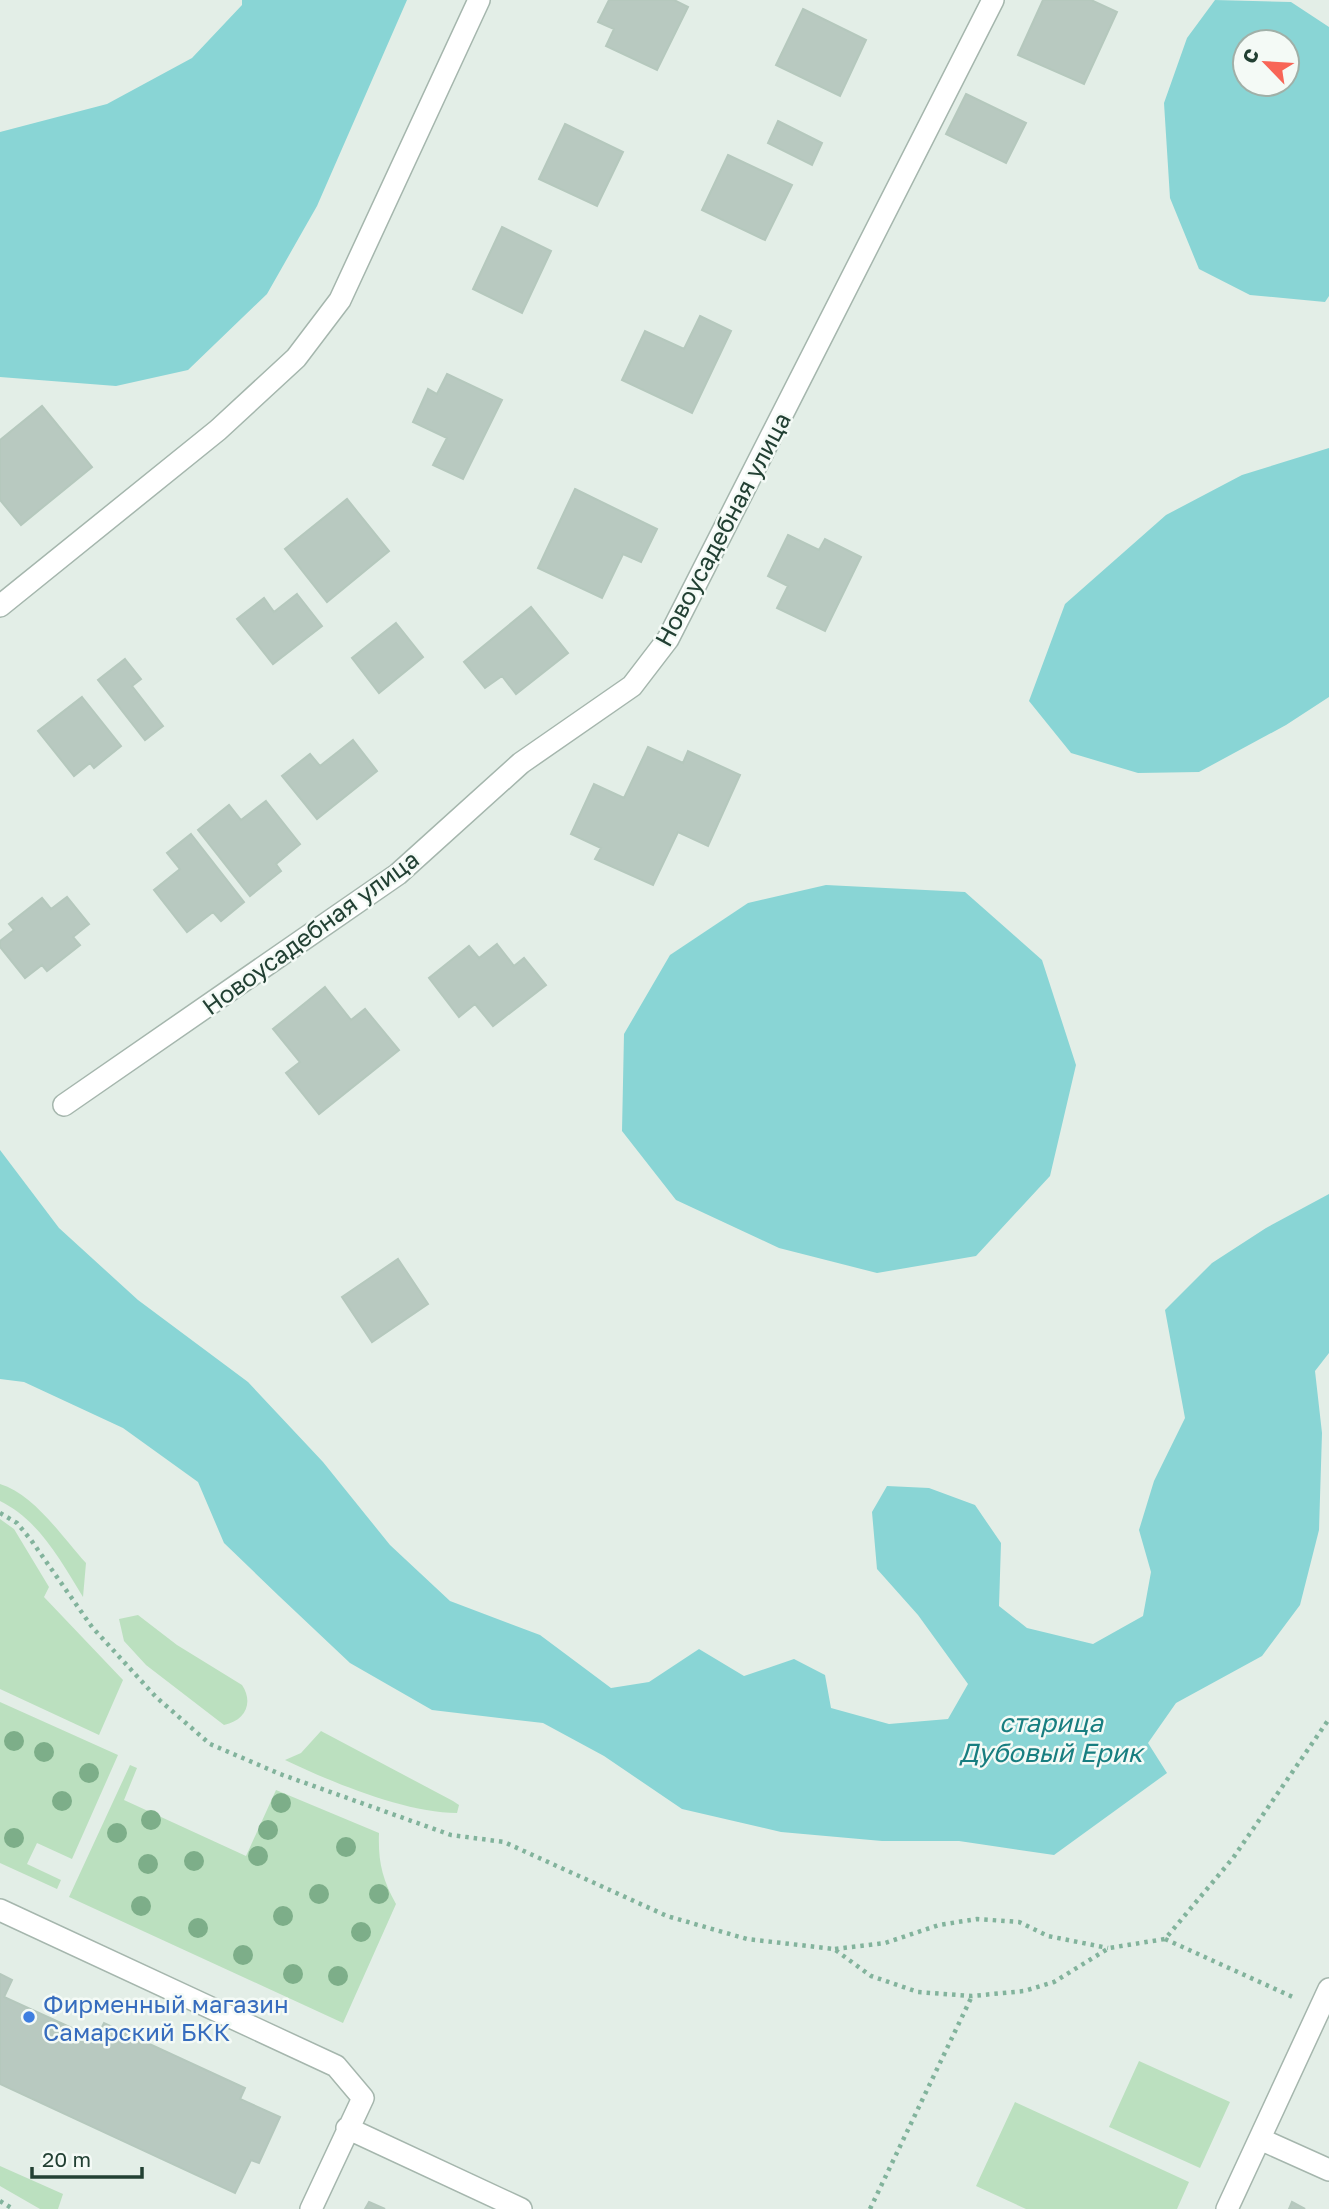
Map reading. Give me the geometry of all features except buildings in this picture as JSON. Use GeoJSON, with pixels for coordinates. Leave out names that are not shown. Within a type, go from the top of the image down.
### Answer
{"type":"FeatureCollection","features":[{"type":"Feature","properties":{"kind":"street"},"geometry":{"type":"LineString","coordinates":[[0,606],[218,430],[296,358],[341,300],[479,0]]}},
{"type":"Feature","properties":{"kind":"street","name":"Новоусадебная улица"},"geometry":{"type":"LineString","coordinates":[[64,1105],[398,874],[521,764],[632,686],[668,639],[993,0]]}},
{"type":"Feature","properties":{"kind":"street"},"geometry":{"type":"LineString","coordinates":[[0,1910],[336,2066],[363,2098],[347,2127],[311,2209]]}},
{"type":"Feature","properties":{"kind":"street"},"geometry":{"type":"LineString","coordinates":[[1227,2209],[1329,1989]]}},
{"type":"Feature","properties":{"kind":"street"},"geometry":{"type":"LineString","coordinates":[[347,2127],[521,2209]]}},
{"type":"Feature","properties":{"kind":"street"},"geometry":{"type":"LineString","coordinates":[[1260,2139],[1329,2170]]}},
{"type":"Feature","properties":{"kind":"path"},"geometry":{"type":"LineString","coordinates":[[0,1513],[17,1523],[32,1540],[92,1627],[156,1696],[210,1744],[280,1774],[446,1834],[503,1842],[667,1916],[747,1939],[834,1949],[886,1943],[939,1925],[977,1920],[1019,1922],[1048,1936],[1109,1948],[1165,1939],[1320,2009]]}},
{"type":"Feature","properties":{"kind":"path"},"geometry":{"type":"LineString","coordinates":[[1165,1939],[1233,1858],[1329,1719]]}},
{"type":"Feature","properties":{"kind":"path"},"geometry":{"type":"LineString","coordinates":[[834,1949],[871,1976],[918,1992],[972,1996],[1024,1991],[1054,1982],[1109,1948]]}},
{"type":"Feature","properties":{"kind":"path"},"geometry":{"type":"LineString","coordinates":[[870,2209],[972,1996]]}},
{"type":"Feature","properties":{"kind":"path"},"geometry":{"type":"LineString","coordinates":[[0,2201],[13,2209]]}},
{"type":"Feature","properties":{"kind":"green space"},"geometry":{"type":"Polygon","coordinates":[[[0,1484],[12,1489],[36,1507],[86,1563],[83,1597],[38,1530],[14,1509],[0,1501],[0,1484]]]}},
{"type":"Feature","properties":{"kind":"green space"},"geometry":{"type":"Polygon","coordinates":[[[0,1519],[14,1529],[49,1587],[44,1597],[123,1680],[99,1735],[0,1689],[0,1519]]]}},
{"type":"Feature","properties":{"kind":"green space"},"geometry":{"type":"Polygon","coordinates":[[[138,1615],[177,1645],[242,1685],[246,1692],[247,1705],[237,1720],[224,1725],[146,1665],[124,1641],[119,1619],[138,1615]]]}},
{"type":"Feature","properties":{"kind":"green space"},"geometry":{"type":"Polygon","coordinates":[[[0,1702],[118,1755],[72,1859],[37,1843],[27,1864],[61,1880],[57,1889],[0,1863],[0,1702]]]}},
{"type":"Feature","properties":{"kind":"green space"},"geometry":{"type":"Polygon","coordinates":[[[321,1731],[453,1801],[459,1805],[457,1813],[415,1808],[369,1795],[285,1760],[301,1753],[321,1731]]]}},
{"type":"Feature","properties":{"kind":"green space"},"geometry":{"type":"Polygon","coordinates":[[[130,1765],[137,1768],[124,1800],[246,1856],[276,1790],[379,1833],[382,1870],[396,1904],[343,2023],[69,1897],[130,1765]]]}},
{"type":"Feature","properties":{"kind":"green space"},"geometry":{"type":"Polygon","coordinates":[[[1139,2061],[1230,2102],[1200,2168],[1109,2127],[1139,2061]]]}},
{"type":"Feature","properties":{"kind":"green space"},"geometry":{"type":"Polygon","coordinates":[[[1015,2102],[1189,2182],[1177,2209],[1026,2209],[976,2186],[1015,2102]]]}},
{"type":"Feature","properties":{"kind":"green space"},"geometry":{"type":"Polygon","coordinates":[[[0,2166],[63,2194],[58,2209],[40,2209],[0,2186],[0,2166]]]}},
{"type":"Feature","properties":{"kind":"water"},"geometry":{"type":"Polygon","coordinates":[[[242,0],[407,0],[317,206],[267,294],[188,370],[116,386],[0,377],[0,132],[107,104],[192,58],[242,5],[242,0]]]}},
{"type":"Feature","properties":{"kind":"water"},"geometry":{"type":"Polygon","coordinates":[[[1215,0],[1291,2],[1329,27],[1329,296],[1325,302],[1250,295],[1199,269],[1170,198],[1164,103],[1187,38],[1215,0]]]}},
{"type":"Feature","properties":{"kind":"water"},"geometry":{"type":"Polygon","coordinates":[[[1329,448],[1329,697],[1286,725],[1199,772],[1138,773],[1071,753],[1029,701],[1065,604],[1166,515],[1242,475],[1329,448]]]}},
{"type":"Feature","properties":{"kind":"water"},"geometry":{"type":"Polygon","coordinates":[[[826,885],[965,892],[1042,960],[1076,1065],[1050,1176],[976,1256],[877,1273],[779,1248],[676,1200],[622,1131],[624,1034],[670,955],[748,903],[826,885]]]}},
{"type":"Feature","properties":{"kind":"water","name":"старица Дубовый Ерик"},"geometry":{"type":"Polygon","coordinates":[[[0,1150],[59,1228],[138,1300],[248,1382],[323,1462],[390,1545],[450,1601],[540,1635],[611,1688],[649,1682],[699,1649],[744,1676],[794,1659],[825,1675],[831,1708],[889,1724],[948,1719],[968,1684],[918,1615],[877,1569],[872,1512],[887,1486],[929,1488],[975,1505],[1001,1543],[999,1606],[1027,1628],[1093,1644],[1143,1616],[1151,1572],[1139,1530],[1154,1481],[1185,1418],[1165,1310],[1212,1263],[1266,1228],[1329,1194],[1329,1353],[1315,1371],[1322,1433],[1319,1530],[1300,1605],[1262,1656],[1176,1703],[1148,1743],[1167,1773],[1054,1855],[959,1841],[882,1841],[781,1832],[682,1809],[604,1756],[543,1723],[432,1710],[350,1663],[224,1543],[198,1482],[123,1428],[24,1382],[0,1379],[0,1150]]]}},
{"type":"Feature","properties":{"kind":"place","name":"Фирменный магазин Самарский БКК"},"geometry":{"type":"Point","coordinates":[29,2017]}}]}
